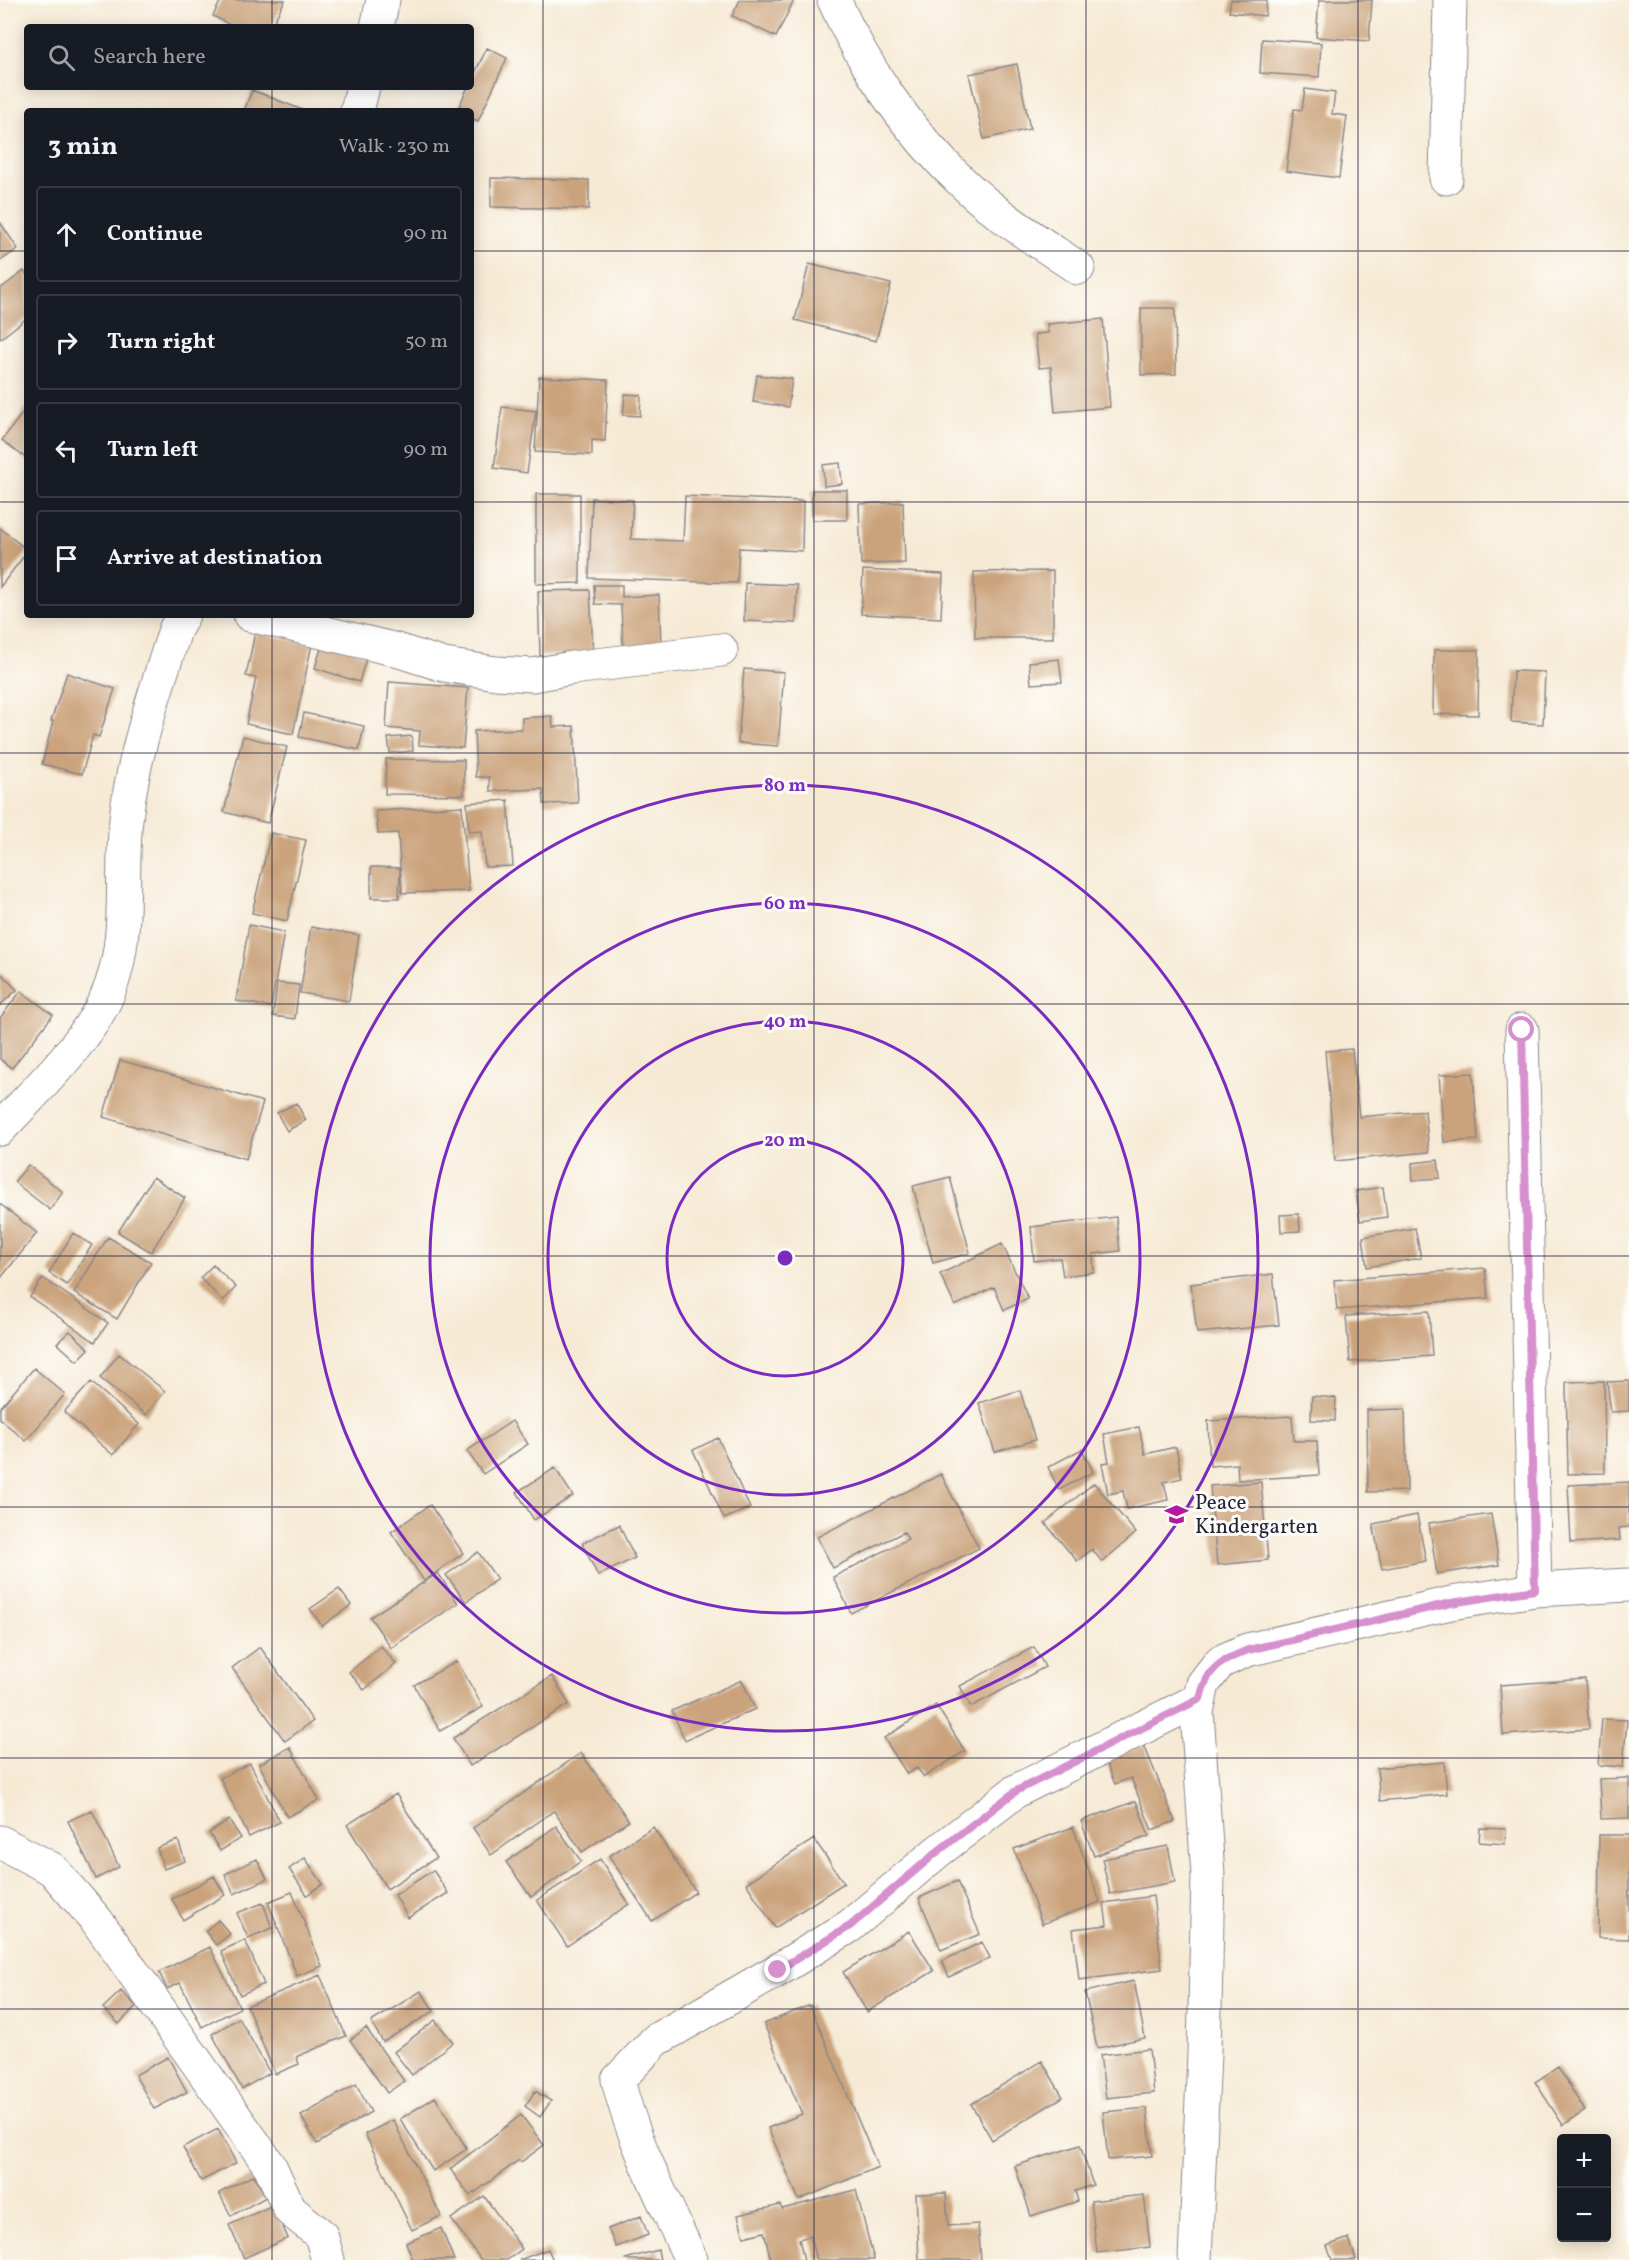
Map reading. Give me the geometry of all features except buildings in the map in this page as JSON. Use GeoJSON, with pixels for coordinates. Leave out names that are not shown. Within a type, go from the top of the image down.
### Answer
{"type":"FeatureCollection","features":[{"type":"Feature","properties":{"kind":"street"},"geometry":{"type":"LineString","coordinates":[[377,24],[383,0]]}},
{"type":"Feature","properties":{"kind":"street"},"geometry":{"type":"LineString","coordinates":[[834,0],[885,92],[927,146],[963,184],[1005,218],[1078,268]]}},
{"type":"Feature","properties":{"kind":"street"},"geometry":{"type":"LineString","coordinates":[[1446,178],[1450,0]]}},
{"type":"Feature","properties":{"kind":"street"},"geometry":{"type":"LineString","coordinates":[[358,108],[362,90]]}},
{"type":"Feature","properties":{"kind":"street"},"geometry":{"type":"LineString","coordinates":[[0,1130],[89,1027],[111,987],[121,942],[126,819],[137,758],[175,630],[181,618]]}},
{"type":"Feature","properties":{"kind":"street"},"geometry":{"type":"LineString","coordinates":[[262,618],[444,665],[496,673],[533,675],[721,650]]}},
{"type":"Feature","properties":{"kind":"street"},"geometry":{"type":"LineString","coordinates":[[1522,1030],[1535,1590]]}},
{"type":"Feature","properties":{"kind":"street"},"geometry":{"type":"LineString","coordinates":[[1195,2260],[1204,2053],[1208,1875],[1197,1712],[1203,1684],[1220,1662],[1248,1650],[1451,1603],[1535,1590],[1629,1585]]}},
{"type":"Feature","properties":{"kind":"street"},"geometry":{"type":"LineString","coordinates":[[691,2260],[640,2144],[624,2103],[618,2080],[656,2040],[850,1926],[937,1852],[1016,1791],[1200,1699]]}},
{"type":"Feature","properties":{"kind":"street"},"geometry":{"type":"LineString","coordinates":[[0,1842],[52,1869],[97,1921],[270,2166],[291,2210],[321,2235],[328,2260]]}},
{"type":"Feature","properties":{"kind":"place","name":"Peace Kindergarten"},"geometry":{"type":"Point","coordinates":[1177,1515]}},
{"type":"Feature","properties":{"kind":"route"},"geometry":{"type":"LineString","coordinates":[[778,1970],[850,1926],[937,1852],[1016,1791],[1200,1699],[1203,1684],[1220,1662],[1248,1650],[1451,1603],[1535,1590],[1522,1030]]}}]}
